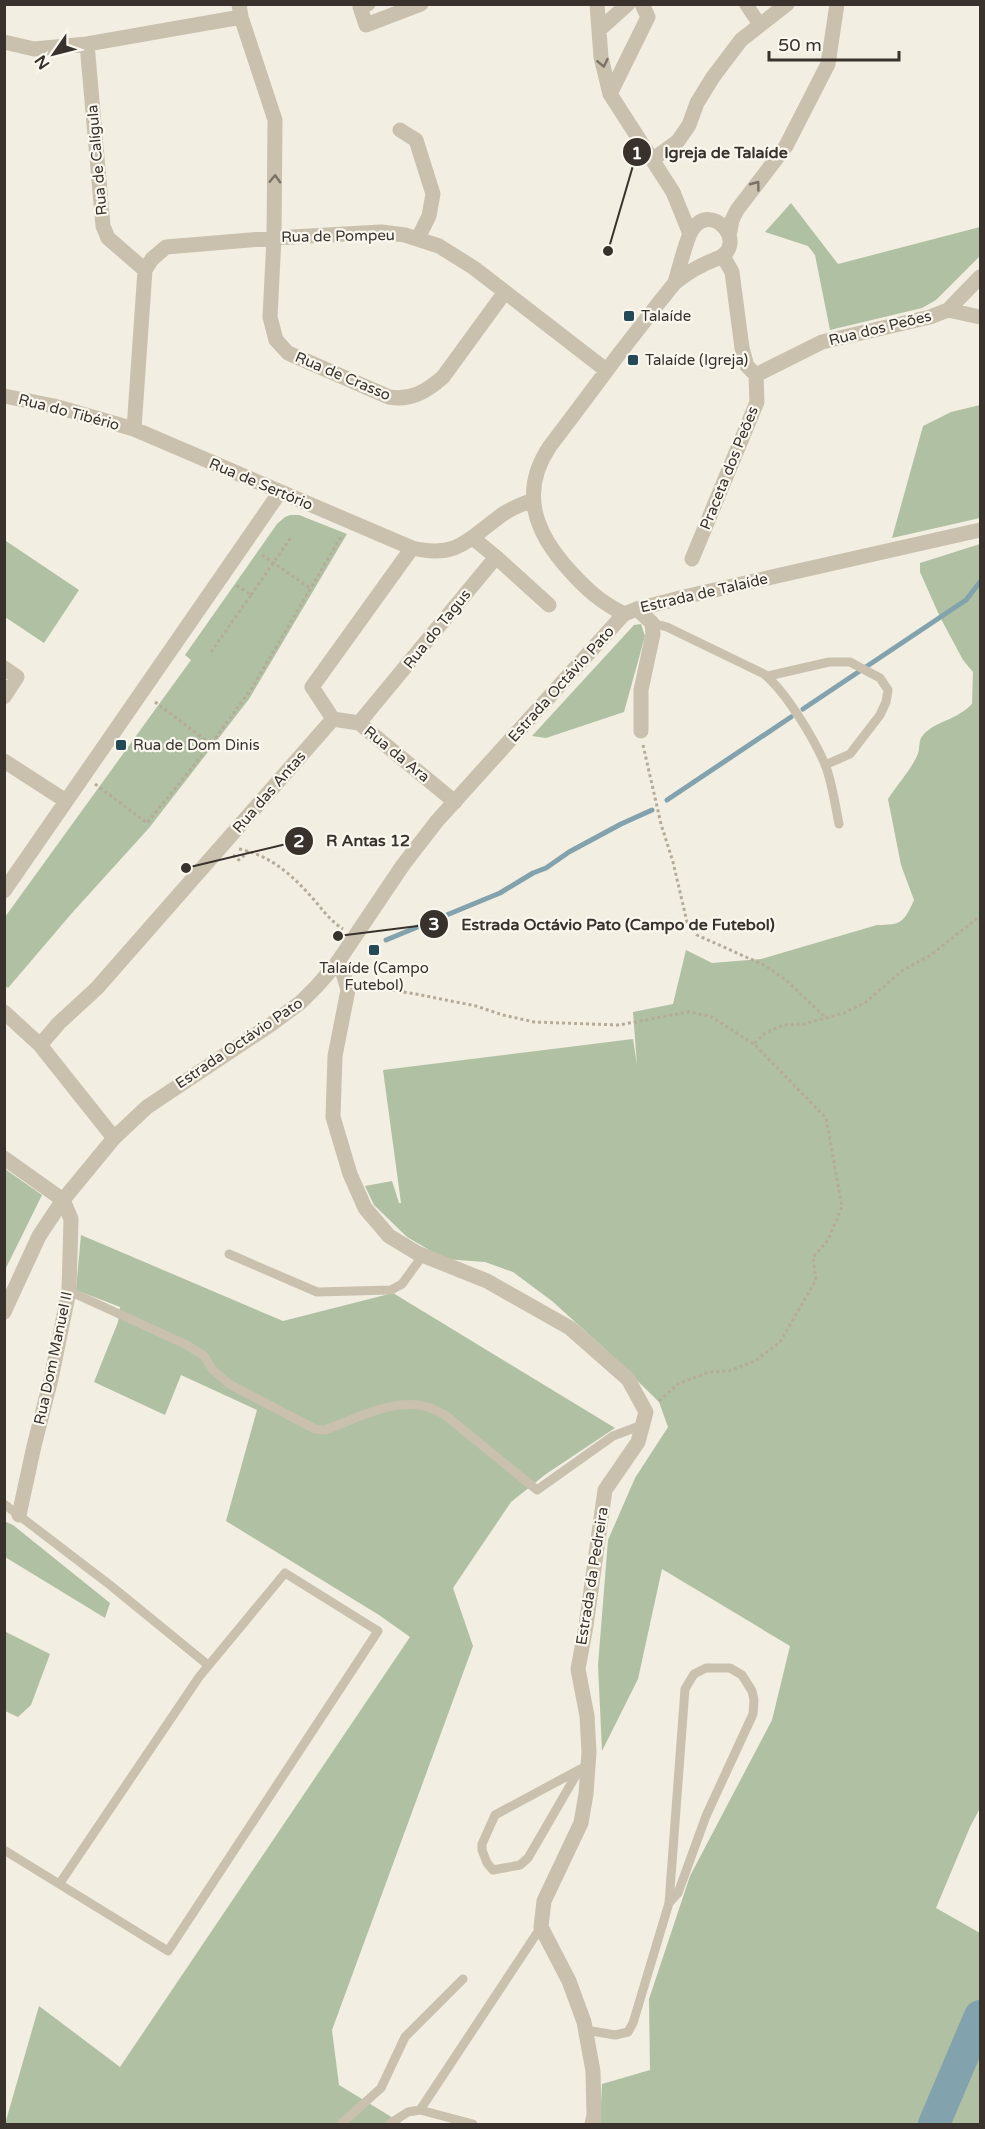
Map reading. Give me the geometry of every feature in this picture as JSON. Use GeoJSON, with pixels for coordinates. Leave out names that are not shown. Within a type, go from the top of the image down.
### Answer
{"type":"FeatureCollection","features":[{"type":"Feature","properties":{"kind":"street"},"geometry":{"type":"LineString","coordinates":[[368,4],[360,7],[366,25],[421,4]]}},
{"type":"Feature","properties":{"kind":"street"},"geometry":{"type":"LineString","coordinates":[[597,4],[601,57],[610,94],[673,192],[693,253],[705,260],[717,258],[729,246],[732,220],[737,210],[786,146],[828,64],[835,6]]}},
{"type":"Feature","properties":{"kind":"street"},"geometry":{"type":"LineString","coordinates":[[598,30],[628,4]]}},
{"type":"Feature","properties":{"kind":"street"},"geometry":{"type":"LineString","coordinates":[[610,94],[648,17],[642,4]]}},
{"type":"Feature","properties":{"kind":"street"},"geometry":{"type":"LineString","coordinates":[[746,4],[760,25]]}},
{"type":"Feature","properties":{"kind":"street"},"geometry":{"type":"LineString","coordinates":[[652,160],[678,141],[689,125],[697,103],[713,77],[741,40],[787,4]]}},
{"type":"Feature","properties":{"kind":"street"},"geometry":{"type":"LineString","coordinates":[[4,42],[34,49],[87,44],[240,11]]}},
{"type":"Feature","properties":{"kind":"street","name":"Rua de Crasso"},"geometry":{"type":"LineString","coordinates":[[240,11],[275,120],[274,238],[270,317],[276,340],[288,352],[389,397],[400,399],[414,396],[432,387],[443,377],[505,292]]}},
{"type":"Feature","properties":{"kind":"street","name":"Rua de Calígula"},"geometry":{"type":"LineString","coordinates":[[87,44],[103,226],[108,238],[145,270]]}},
{"type":"Feature","properties":{"kind":"street"},"geometry":{"type":"LineString","coordinates":[[400,130],[416,140],[433,194],[429,216],[418,238]]}},
{"type":"Feature","properties":{"kind":"street"},"geometry":{"type":"LineString","coordinates":[[689,237],[696,224],[708,220],[720,223],[725,227],[729,236]]}},
{"type":"Feature","properties":{"kind":"street","name":"Rua de Pompeu"},"geometry":{"type":"LineString","coordinates":[[145,270],[166,247],[381,232],[418,238],[455,255],[606,370]]}},
{"type":"Feature","properties":{"kind":"street","name":"Estrada de Talaíde"},"geometry":{"type":"LineString","coordinates":[[689,237],[675,282],[606,370],[540,461],[535,476],[533,500],[539,526],[561,562],[590,593],[604,604],[631,612],[981,530]]}},
{"type":"Feature","properties":{"kind":"street"},"geometry":{"type":"LineString","coordinates":[[717,258],[732,272],[742,348],[747,366],[756,375]]}},
{"type":"Feature","properties":{"kind":"street","name":"Estrada de Talaíde"},"geometry":{"type":"LineString","coordinates":[[675,282],[717,258]]}},
{"type":"Feature","properties":{"kind":"street"},"geometry":{"type":"LineString","coordinates":[[134,429],[145,270]]}},
{"type":"Feature","properties":{"kind":"street","name":"Rua dos Peões"},"geometry":{"type":"LineString","coordinates":[[756,375],[822,342],[930,317],[948,310],[981,277]]}},
{"type":"Feature","properties":{"kind":"street"},"geometry":{"type":"LineString","coordinates":[[948,310],[981,317]]}},
{"type":"Feature","properties":{"kind":"street","name":"Praceta dos Peões"},"geometry":{"type":"LineString","coordinates":[[692,559],[757,402],[756,375]]}},
{"type":"Feature","properties":{"kind":"street","name":"Rua do Tibério"},"geometry":{"type":"LineString","coordinates":[[4,396],[54,406],[134,429]]}},
{"type":"Feature","properties":{"kind":"street","name":"Rua de Sertório"},"geometry":{"type":"LineString","coordinates":[[134,429],[411,548],[452,549],[474,539],[503,514],[533,500]]}},
{"type":"Feature","properties":{"kind":"street"},"geometry":{"type":"LineString","coordinates":[[4,891],[280,492]]}},
{"type":"Feature","properties":{"kind":"street"},"geometry":{"type":"LineString","coordinates":[[474,539],[549,605]]}},
{"type":"Feature","properties":{"kind":"street"},"geometry":{"type":"LineString","coordinates":[[333,719],[312,687],[411,548]]}},
{"type":"Feature","properties":{"kind":"street","name":"Rua do Tagus"},"geometry":{"type":"LineString","coordinates":[[359,723],[496,557]]}},
{"type":"Feature","properties":{"kind":"street"},"geometry":{"type":"LineString","coordinates":[[631,612],[652,623],[653,634],[641,690],[641,731]]}},
{"type":"Feature","properties":{"kind":"street","name":"Estrada Octávio Pato"},"geometry":{"type":"LineString","coordinates":[[4,1312],[39,1236],[63,1200],[114,1138],[163,1095],[301,1002],[337,963],[403,865],[437,821],[631,612]]}},
{"type":"Feature","properties":{"kind":"street"},"geometry":{"type":"LineString","coordinates":[[4,668],[16,677],[4,698]]}},
{"type":"Feature","properties":{"kind":"street","name":"Rua da Ara"},"geometry":{"type":"LineString","coordinates":[[333,719],[359,723],[455,802]]}},
{"type":"Feature","properties":{"kind":"street","name":"Rua das Antas"},"geometry":{"type":"LineString","coordinates":[[40,1045],[59,1023],[97,988],[333,719]]}},
{"type":"Feature","properties":{"kind":"street"},"geometry":{"type":"LineString","coordinates":[[4,760],[66,801]]}},
{"type":"Feature","properties":{"kind":"street"},"geometry":{"type":"LineString","coordinates":[[337,963],[348,990],[335,1056],[333,1117],[350,1174],[365,1208],[389,1236],[423,1255],[487,1281],[570,1328],[628,1378],[644,1419]]}},
{"type":"Feature","properties":{"kind":"street"},"geometry":{"type":"LineString","coordinates":[[4,1012],[40,1045],[114,1138]]}},
{"type":"Feature","properties":{"kind":"street"},"geometry":{"type":"LineString","coordinates":[[4,1158],[63,1200]]}},
{"type":"Feature","properties":{"kind":"street","name":"Rua Dom Manuel II"},"geometry":{"type":"LineString","coordinates":[[19,1515],[69,1291],[71,1219],[63,1200]]}},
{"type":"Feature","properties":{"kind":"street","name":"Estrada da Pedreira"},"geometry":{"type":"LineString","coordinates":[[541,1927],[544,1901],[581,1823],[586,1794],[583,1767],[587,1716],[578,1669],[605,1490],[638,1442],[644,1419]]}},
{"type":"Feature","properties":{"kind":"street"},"geometry":{"type":"LineString","coordinates":[[541,1927],[569,1981],[586,2030],[593,2071],[594,2115],[592,2124]]}},
{"type":"Feature","properties":{"kind":"lane"},"geometry":{"type":"LineString","coordinates":[[652,623],[667,627],[768,676],[775,682],[825,765],[839,824]]}},
{"type":"Feature","properties":{"kind":"lane"},"geometry":{"type":"LineString","coordinates":[[768,676],[829,662],[850,662],[880,678],[888,690],[880,715],[850,754],[825,765]]}},
{"type":"Feature","properties":{"kind":"lane"},"geometry":{"type":"LineString","coordinates":[[229,1254],[317,1292],[391,1290],[402,1284],[423,1255]]}},
{"type":"Feature","properties":{"kind":"lane"},"geometry":{"type":"LineString","coordinates":[[69,1291],[187,1345],[204,1356],[212,1369],[229,1384],[315,1429],[325,1430],[384,1408],[407,1405],[428,1407],[445,1415],[537,1490],[613,1436],[644,1419]]}},
{"type":"Feature","properties":{"kind":"lane"},"geometry":{"type":"LineString","coordinates":[[4,1504],[208,1665]]}},
{"type":"Feature","properties":{"kind":"lane"},"geometry":{"type":"LineString","coordinates":[[4,1850],[168,1952],[378,1631],[285,1573],[208,1665],[60,1883]]}},
{"type":"Feature","properties":{"kind":"lane"},"geometry":{"type":"LineString","coordinates":[[586,2030],[615,2035],[628,2032],[633,2023],[669,1903],[686,1689],[694,1674],[706,1668],[730,1668],[742,1675],[752,1691],[753,1714],[706,1816],[678,1893],[669,1903]]}},
{"type":"Feature","properties":{"kind":"lane"},"geometry":{"type":"LineString","coordinates":[[583,1767],[528,1858],[520,1865],[493,1870],[487,1863],[482,1844],[495,1815],[583,1767]]}},
{"type":"Feature","properties":{"kind":"lane"},"geometry":{"type":"LineString","coordinates":[[420,2110],[541,1927]]}},
{"type":"Feature","properties":{"kind":"lane"},"geometry":{"type":"LineString","coordinates":[[341,2124],[381,2088],[405,2037],[463,1980]]}},
{"type":"Feature","properties":{"kind":"lane"},"geometry":{"type":"LineString","coordinates":[[389,2124],[408,2112],[420,2110],[473,2124]]}},
{"type":"Feature","properties":{"kind":"path"},"geometry":{"type":"LineString","coordinates":[[211,652],[292,536]]}},
{"type":"Feature","properties":{"kind":"path"},"geometry":{"type":"LineString","coordinates":[[84,776],[147,823],[211,744],[252,688],[339,540]]}},
{"type":"Feature","properties":{"kind":"path"},"geometry":{"type":"LineString","coordinates":[[262,555],[310,588]]}},
{"type":"Feature","properties":{"kind":"path"},"geometry":{"type":"LineString","coordinates":[[222,575],[251,596]]}},
{"type":"Feature","properties":{"kind":"path"},"geometry":{"type":"LineString","coordinates":[[141,693],[211,744]]}},
{"type":"Feature","properties":{"kind":"path"},"geometry":{"type":"LineString","coordinates":[[641,731],[652,788],[687,922],[697,935],[766,966],[787,981],[826,1018]]}},
{"type":"Feature","properties":{"kind":"path"},"geometry":{"type":"LineString","coordinates":[[239,860],[249,851],[272,860],[288,872],[332,922],[355,936]]}},
{"type":"Feature","properties":{"kind":"path"},"geometry":{"type":"LineString","coordinates":[[754,1044],[765,1033],[783,1025],[804,1024],[826,1018],[844,1013],[866,1002],[894,978],[931,955],[981,916]]}},
{"type":"Feature","properties":{"kind":"path"},"geometry":{"type":"LineString","coordinates":[[348,990],[380,988],[476,1006],[503,1016],[534,1022],[619,1025],[688,1012],[710,1016],[754,1044],[826,1118],[842,1207],[828,1240],[813,1257],[816,1280],[780,1342],[755,1361],[729,1371],[709,1372],[678,1384],[644,1419]]}},
{"type":"Feature","properties":{"kind":"green space"},"geometry":{"type":"Polygon","coordinates":[[[791,203],[838,264],[980,227],[980,256],[936,300],[922,308],[830,330],[815,255],[808,246],[765,232],[791,203]]]}},
{"type":"Feature","properties":{"kind":"green space"},"geometry":{"type":"Polygon","coordinates":[[[980,405],[980,518],[892,538],[923,426],[951,412],[980,405]]]}},
{"type":"Feature","properties":{"kind":"green space"},"geometry":{"type":"Polygon","coordinates":[[[290,515],[299,515],[347,534],[249,699],[149,828],[8,988],[5,986],[5,917],[191,660],[185,655],[277,524],[290,515]]]}},
{"type":"Feature","properties":{"kind":"green space"},"geometry":{"type":"Polygon","coordinates":[[[6,541],[79,590],[44,643],[5,617],[6,541]]]}},
{"type":"Feature","properties":{"kind":"green space"},"geometry":{"type":"Polygon","coordinates":[[[980,544],[980,1808],[936,1908],[980,1933],[980,2124],[600,2124],[602,2084],[650,2070],[649,1999],[690,1876],[772,1720],[790,1646],[662,1569],[638,1679],[602,1751],[598,1665],[608,1540],[635,1478],[668,1427],[659,1402],[552,1301],[513,1272],[485,1262],[445,1259],[407,1237],[374,1205],[365,1186],[392,1181],[399,1203],[401,1203],[383,1070],[633,1039],[637,1065],[633,1012],[673,1004],[686,950],[712,963],[761,959],[877,925],[901,921],[914,900],[901,865],[888,799],[914,762],[922,736],[934,726],[960,714],[972,704],[973,672],[963,660],[940,617],[920,572],[920,563],[980,544]]]}},
{"type":"Feature","properties":{"kind":"green space"},"geometry":{"type":"Polygon","coordinates":[[[641,624],[645,636],[624,712],[546,738],[532,736],[634,625],[641,624]]]}},
{"type":"Feature","properties":{"kind":"green space"},"geometry":{"type":"Polygon","coordinates":[[[5,1169],[42,1195],[5,1270],[5,1169]]]}},
{"type":"Feature","properties":{"kind":"green space"},"geometry":{"type":"Polygon","coordinates":[[[81,1235],[283,1321],[393,1293],[615,1428],[546,1474],[511,1502],[453,1588],[473,1646],[332,2030],[339,2085],[403,2124],[5,2124],[39,2006],[120,2067],[410,1637],[379,1615],[226,1521],[257,1410],[181,1375],[165,1415],[94,1382],[118,1322],[120,1307],[76,1290],[81,1235]]]}},
{"type":"Feature","properties":{"kind":"green space"},"geometry":{"type":"Polygon","coordinates":[[[4,1521],[13,1525],[110,1603],[105,1618],[5,1557],[4,1521]]]}},
{"type":"Feature","properties":{"kind":"green space"},"geometry":{"type":"Polygon","coordinates":[[[4,1631],[50,1654],[31,1705],[18,1717],[5,1711],[4,1631]]]}},
{"type":"Feature","properties":{"kind":"waterway"},"geometry":{"type":"LineString","coordinates":[[803,709],[966,600],[980,582]]}},
{"type":"Feature","properties":{"kind":"waterway"},"geometry":{"type":"LineString","coordinates":[[667,800],[791,717]]}},
{"type":"Feature","properties":{"kind":"waterway"},"geometry":{"type":"LineString","coordinates":[[386,940],[500,893],[533,873],[546,868],[569,852],[652,810]]}},
{"type":"Feature","properties":{"kind":"waterway"},"geometry":{"type":"LineString","coordinates":[[934,2124],[980,2016]]}},
{"type":"Feature","properties":{"kind":"place","name":"Igreja de Talaíde"},"geometry":{"type":"Point","coordinates":[608,251]}},
{"type":"Feature","properties":{"kind":"place","name":"Talaíde"},"geometry":{"type":"Point","coordinates":[629,316]}},
{"type":"Feature","properties":{"kind":"place","name":"Talaíde (Igreja)"},"geometry":{"type":"Point","coordinates":[633,360]}},
{"type":"Feature","properties":{"kind":"place","name":"Rua de Dom Dinis"},"geometry":{"type":"Point","coordinates":[121,745]}},
{"type":"Feature","properties":{"kind":"place","name":"R Antas 12"},"geometry":{"type":"Point","coordinates":[186,868]}},
{"type":"Feature","properties":{"kind":"place","name":"Estrada Octávio Pato (Campo de Futebol)"},"geometry":{"type":"Point","coordinates":[338,936]}},
{"type":"Feature","properties":{"kind":"place","name":"Talaíde (Campo Futebol)"},"geometry":{"type":"Point","coordinates":[374,950]}}]}
